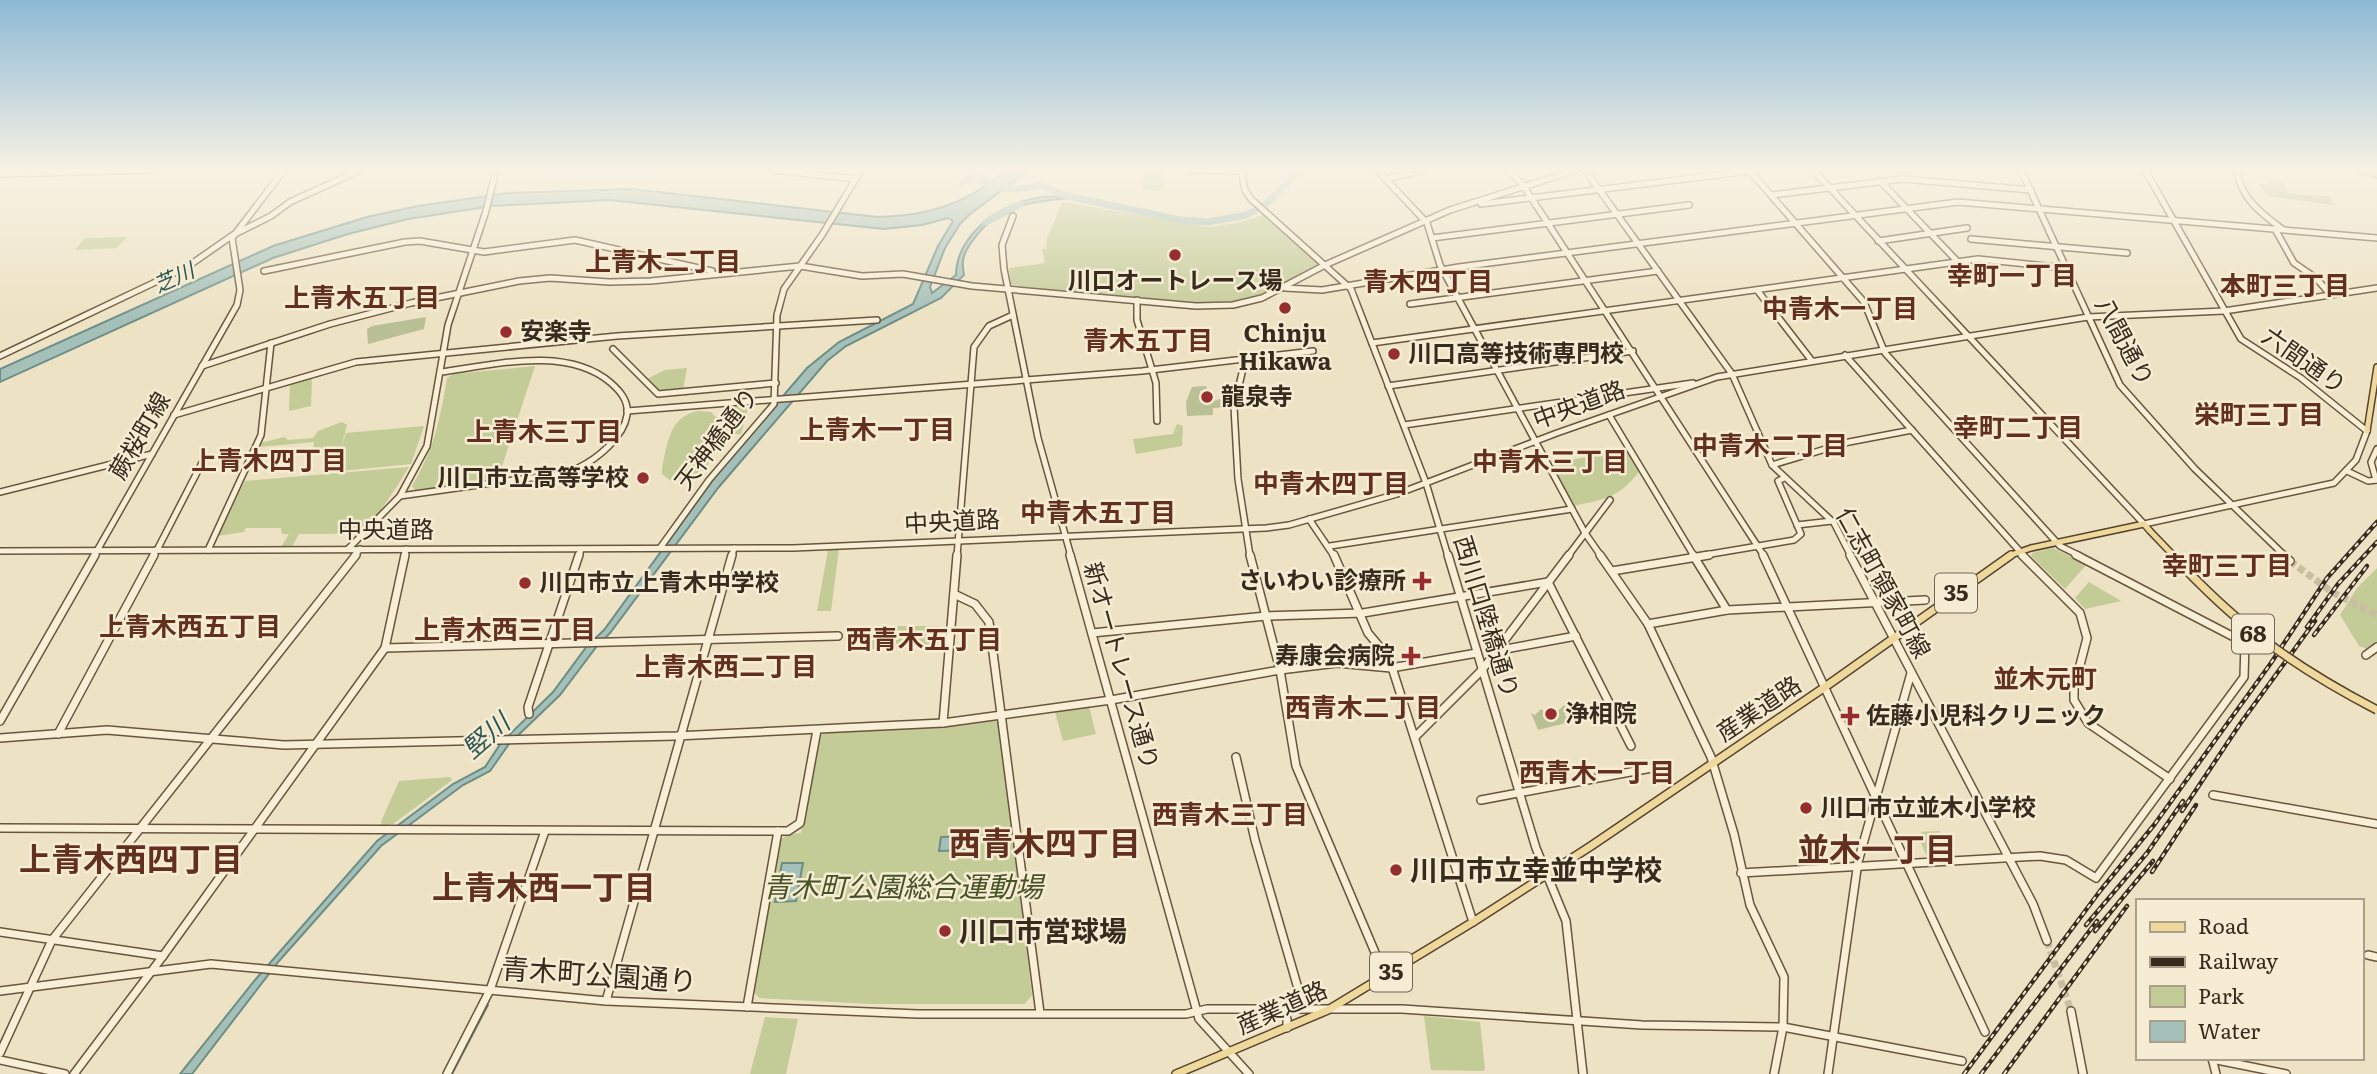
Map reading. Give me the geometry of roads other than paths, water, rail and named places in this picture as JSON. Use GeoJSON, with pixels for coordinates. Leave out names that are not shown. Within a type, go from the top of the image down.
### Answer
{"type":"FeatureCollection","features":[{"type":"Feature","properties":{"kind":"main road"},"geometry":{"type":"LineString","coordinates":[[2367,430],[2377,367]]}},
{"type":"Feature","properties":{"kind":"main road","name":"68"},"geometry":{"type":"LineString","coordinates":[[2144,524],[2244,626],[2320,679],[2377,710]]}},
{"type":"Feature","properties":{"kind":"main road","name":"産業道路"},"geometry":{"type":"LineString","coordinates":[[1176,1074],[1286,1030],[1328,1010],[1473,922],[1712,764],[1825,687],[1986,571],[2019,551],[2144,524]]}},
{"type":"Feature","properties":{"kind":"street"},"geometry":{"type":"LineString","coordinates":[[232,239],[246,220]]}},
{"type":"Feature","properties":{"kind":"street"},"geometry":{"type":"LineString","coordinates":[[0,356],[187,267],[264,220]]}},
{"type":"Feature","properties":{"kind":"street"},"geometry":{"type":"LineString","coordinates":[[348,549],[400,496],[427,446],[448,325],[483,220]]}},
{"type":"Feature","properties":{"kind":"street","name":"天神橋通り"},"geometry":{"type":"LineString","coordinates":[[662,548],[709,480],[779,397],[776,383],[776,327],[783,289],[831,220]]}},
{"type":"Feature","properties":{"kind":"street","name":"新オートレース通り"},"geometry":{"type":"LineString","coordinates":[[1011,220],[1002,245],[1008,289],[1025,380],[1064,537],[1197,1011],[1202,1024],[1249,1074]]}},
{"type":"Feature","properties":{"kind":"street","name":"西川口陸橋通り"},"geometry":{"type":"LineString","coordinates":[[1274,220],[1346,284],[1372,343],[1426,483],[1518,793],[1545,876],[1566,921],[1583,1074]]}},
{"type":"Feature","properties":{"kind":"street"},"geometry":{"type":"LineString","coordinates":[[1425,220],[1443,270],[1496,370],[1585,533],[1648,624],[1711,757],[1734,834],[1750,905],[1784,977],[1783,1027],[1774,1074]]}},
{"type":"Feature","properties":{"kind":"street"},"geometry":{"type":"LineString","coordinates":[[202,366],[355,317],[459,292],[533,279],[651,281],[800,266],[862,276],[903,274],[934,281],[1008,289],[1196,306],[1226,305],[1256,300],[1325,265],[1425,220]]}},
{"type":"Feature","properties":{"kind":"street"},"geometry":{"type":"LineString","coordinates":[[1547,220],[1760,547],[1984,1032]]}},
{"type":"Feature","properties":{"kind":"street"},"geometry":{"type":"LineString","coordinates":[[1432,238],[1573,220]]}},
{"type":"Feature","properties":{"kind":"street","name":"仁志町領家町線"},"geometry":{"type":"LineString","coordinates":[[1621,220],[1732,374],[1772,465],[1832,520],[2033,904],[2047,940]]}},
{"type":"Feature","properties":{"kind":"street"},"geometry":{"type":"LineString","coordinates":[[1793,220],[1864,302],[1872,317],[1881,349],[2057,543],[2255,648]]}},
{"type":"Feature","properties":{"kind":"street"},"geometry":{"type":"LineString","coordinates":[[1283,288],[1316,290],[1443,270],[1817,220]]}},
{"type":"Feature","properties":{"kind":"street"},"geometry":{"type":"LineString","coordinates":[[1859,220],[2144,524]]}},
{"type":"Feature","properties":{"kind":"street"},"geometry":{"type":"LineString","coordinates":[[1917,220],[1958,262]]}},
{"type":"Feature","properties":{"kind":"street","name":"八間通り"},"geometry":{"type":"LineString","coordinates":[[2044,220],[2123,389],[2186,460],[2290,561]]}},
{"type":"Feature","properties":{"kind":"street"},"geometry":{"type":"LineString","coordinates":[[2154,220],[2377,238]]}},
{"type":"Feature","properties":{"kind":"street"},"geometry":{"type":"LineString","coordinates":[[2271,220],[2284,230]]}},
{"type":"Feature","properties":{"kind":"street","name":"六間通り"},"geometry":{"type":"LineString","coordinates":[[2174,222],[2244,343],[2301,378],[2367,430]]}},
{"type":"Feature","properties":{"kind":"street"},"geometry":{"type":"LineString","coordinates":[[1878,241],[1967,228]]}},
{"type":"Feature","properties":{"kind":"street"},"geometry":{"type":"LineString","coordinates":[[2275,229],[2294,263],[2316,278],[2330,294]]}},
{"type":"Feature","properties":{"kind":"street","name":"蕨桜町線"},"geometry":{"type":"LineString","coordinates":[[0,721],[239,301],[240,290],[232,239]]}},
{"type":"Feature","properties":{"kind":"street"},"geometry":{"type":"LineString","coordinates":[[1971,239],[2127,253]]}},
{"type":"Feature","properties":{"kind":"street"},"geometry":{"type":"LineString","coordinates":[[264,271],[405,242],[491,252],[575,240],[720,272]]}},
{"type":"Feature","properties":{"kind":"street"},"geometry":{"type":"LineString","coordinates":[[1372,343],[1978,259],[2066,268]]}},
{"type":"Feature","properties":{"kind":"street"},"geometry":{"type":"LineString","coordinates":[[1410,304],[1658,271]]}},
{"type":"Feature","properties":{"kind":"street","name":"中央道路"},"geometry":{"type":"LineString","coordinates":[[0,551],[734,548],[1278,527],[1426,483],[1535,441],[1698,383],[1732,374],[2088,317],[2224,311],[2377,288]]}},
{"type":"Feature","properties":{"kind":"street"},"geometry":{"type":"LineString","coordinates":[[1757,290],[1812,361]]}},
{"type":"Feature","properties":{"kind":"street"},"geometry":{"type":"LineString","coordinates":[[1137,300],[1137,320],[1156,383],[1157,421]]}},
{"type":"Feature","properties":{"kind":"street"},"geometry":{"type":"LineString","coordinates":[[943,723],[977,338],[990,324],[1013,315]]}},
{"type":"Feature","properties":{"kind":"street"},"geometry":{"type":"LineString","coordinates":[[174,415],[356,362],[617,336],[877,320]]}},
{"type":"Feature","properties":{"kind":"street"},"geometry":{"type":"LineString","coordinates":[[208,550],[261,435],[271,343]]}},
{"type":"Feature","properties":{"kind":"street"},"geometry":{"type":"LineString","coordinates":[[613,349],[658,394],[776,383]]}},
{"type":"Feature","properties":{"kind":"street"},"geometry":{"type":"LineString","coordinates":[[627,411],[779,397],[1025,380],[1245,360],[1313,351]]}},
{"type":"Feature","properties":{"kind":"street"},"geometry":{"type":"LineString","coordinates":[[1388,386],[1633,351]]}},
{"type":"Feature","properties":{"kind":"street"},"geometry":{"type":"LineString","coordinates":[[1845,355],[2019,551],[2080,613],[2086,626],[2087,638],[2074,688],[2079,711],[2099,733],[2170,779]]}},
{"type":"Feature","properties":{"kind":"street"},"geometry":{"type":"LineString","coordinates":[[1245,360],[1234,407],[1238,479],[1246,529],[1280,670],[1293,748],[1302,784],[1385,976]]}},
{"type":"Feature","properties":{"kind":"street"},"geometry":{"type":"LineString","coordinates":[[400,496],[549,477],[575,471],[589,463],[618,432],[627,411],[626,400],[610,380],[576,365],[523,363],[441,372]]}},
{"type":"Feature","properties":{"kind":"street"},"geometry":{"type":"LineString","coordinates":[[1404,425],[1698,383]]}},
{"type":"Feature","properties":{"kind":"street"},"geometry":{"type":"LineString","coordinates":[[1609,415],[1727,610]]}},
{"type":"Feature","properties":{"kind":"street"},"geometry":{"type":"LineString","coordinates":[[1772,465],[1849,442],[1912,430]]}},
{"type":"Feature","properties":{"kind":"street"},"geometry":{"type":"LineString","coordinates":[[2367,430],[2376,431]]}},
{"type":"Feature","properties":{"kind":"street","name":"産業道路"},"geometry":{"type":"LineString","coordinates":[[2144,524],[2327,485],[2340,479],[2347,471],[2367,440],[2367,430]]}},
{"type":"Feature","properties":{"kind":"street"},"geometry":{"type":"LineString","coordinates":[[2347,471],[2368,481],[2377,480],[2371,462],[2377,449]]}},
{"type":"Feature","properties":{"kind":"street"},"geometry":{"type":"LineString","coordinates":[[0,492],[152,454]]}},
{"type":"Feature","properties":{"kind":"street"},"geometry":{"type":"LineString","coordinates":[[58,734],[204,459]]}},
{"type":"Feature","properties":{"kind":"street"},"geometry":{"type":"LineString","coordinates":[[1612,571],[1794,540],[1801,534],[1778,481],[1784,478]]}},
{"type":"Feature","properties":{"kind":"street"},"geometry":{"type":"LineString","coordinates":[[1415,737],[1482,670],[1610,500]]}},
{"type":"Feature","properties":{"kind":"street"},"geometry":{"type":"LineString","coordinates":[[1331,546],[1572,509]]}},
{"type":"Feature","properties":{"kind":"street"},"geometry":{"type":"LineString","coordinates":[[1309,519],[1331,546],[1368,633],[1389,658],[1410,732],[1415,737],[1473,922]]}},
{"type":"Feature","properties":{"kind":"street"},"geometry":{"type":"LineString","coordinates":[[1797,525],[1832,520]]}},
{"type":"Feature","properties":{"kind":"street"},"geometry":{"type":"LineString","coordinates":[[606,1001],[734,548]]}},
{"type":"Feature","properties":{"kind":"street"},"geometry":{"type":"LineString","coordinates":[[0,1053],[52,940],[360,549]]}},
{"type":"Feature","properties":{"kind":"street"},"geometry":{"type":"LineString","coordinates":[[74,1074],[163,956],[385,648],[406,549]]}},
{"type":"Feature","properties":{"kind":"street"},"geometry":{"type":"LineString","coordinates":[[529,714],[528,707],[581,549]]}},
{"type":"Feature","properties":{"kind":"street"},"geometry":{"type":"LineString","coordinates":[[1092,633],[1266,617],[1360,613],[1548,582]]}},
{"type":"Feature","properties":{"kind":"street"},"geometry":{"type":"LineString","coordinates":[[1548,582],[1631,746]]}},
{"type":"Feature","properties":{"kind":"street"},"geometry":{"type":"LineString","coordinates":[[954,594],[975,604],[989,622],[1040,1013]]}},
{"type":"Feature","properties":{"kind":"street"},"geometry":{"type":"LineString","coordinates":[[1648,624],[1727,610],[1925,600]]}},
{"type":"Feature","properties":{"kind":"street"},"geometry":{"type":"LineString","coordinates":[[385,648],[838,636]]}},
{"type":"Feature","properties":{"kind":"street"},"geometry":{"type":"LineString","coordinates":[[1495,650],[1576,636]]}},
{"type":"Feature","properties":{"kind":"street"},"geometry":{"type":"LineString","coordinates":[[1741,873],[2008,858],[2059,858],[2096,878],[2244,677],[2245,643]]}},
{"type":"Feature","properties":{"kind":"street"},"geometry":{"type":"LineString","coordinates":[[2366,655],[2377,647]]}},
{"type":"Feature","properties":{"kind":"street"},"geometry":{"type":"LineString","coordinates":[[0,738],[107,730],[284,745],[681,735],[943,723],[1111,700],[1280,670],[1338,663],[1391,668],[1477,653]]}},
{"type":"Feature","properties":{"kind":"street"},"geometry":{"type":"LineString","coordinates":[[1828,1074],[1858,866],[1911,673]]}},
{"type":"Feature","properties":{"kind":"street"},"geometry":{"type":"LineString","coordinates":[[0,828],[794,830],[800,823],[817,730]]}},
{"type":"Feature","properties":{"kind":"street"},"geometry":{"type":"LineString","coordinates":[[1236,757],[1255,840],[1304,1009]]}},
{"type":"Feature","properties":{"kind":"street"},"geometry":{"type":"LineString","coordinates":[[1481,800],[1657,766]]}},
{"type":"Feature","properties":{"kind":"street"},"geometry":{"type":"LineString","coordinates":[[2213,795],[2377,824]]}},
{"type":"Feature","properties":{"kind":"street"},"geometry":{"type":"LineString","coordinates":[[447,1074],[491,990],[545,831]]}},
{"type":"Feature","properties":{"kind":"street"},"geometry":{"type":"LineString","coordinates":[[747,1007],[778,831]]}},
{"type":"Feature","properties":{"kind":"street"},"geometry":{"type":"LineString","coordinates":[[0,932],[163,956]]}},
{"type":"Feature","properties":{"kind":"street","name":"青木町公園通り"},"geometry":{"type":"LineString","coordinates":[[0,991],[211,964],[606,1001],[918,1014],[1165,1014],[1280,1009],[1402,1009],[1642,1025],[1783,1027],[1834,1034],[1962,1061]]}},
{"type":"Feature","properties":{"kind":"street"},"geometry":{"type":"LineString","coordinates":[[1280,1009],[1287,1019],[1286,1030]]}},
{"type":"Feature","properties":{"kind":"street"},"geometry":{"type":"LineString","coordinates":[[2071,1011],[2083,1074]]}},
{"type":"Feature","properties":{"kind":"street"},"geometry":{"type":"LineString","coordinates":[[0,1060],[65,1074]]}},
{"type":"Feature","properties":{"kind":"street"},"geometry":{"type":"LineString","coordinates":[[2217,1060],[2286,1074]]}},
{"type":"Feature","properties":{"kind":"water"},"geometry":{"type":"Polygon","coordinates":[[[357,220],[404,220],[348,234],[273,258],[0,382],[0,369],[273,246],[357,220]]]}},
{"type":"Feature","properties":{"kind":"water"},"geometry":{"type":"Polygon","coordinates":[[[800,220],[940,220],[884,229],[800,220]]]}},
{"type":"Feature","properties":{"kind":"water"},"geometry":{"type":"Polygon","coordinates":[[[964,220],[945,248],[930,287],[932,293],[956,275],[959,257],[967,241],[980,226],[992,220],[967,249],[963,261],[964,275],[941,298],[846,346],[827,361],[718,488],[610,633],[560,695],[509,744],[490,771],[463,785],[381,846],[279,961],[192,1074],[180,1074],[255,980],[377,841],[453,784],[485,767],[501,743],[553,692],[587,646],[604,630],[723,466],[807,368],[839,342],[913,304],[938,246],[953,221],[964,220]]]}},
{"type":"Feature","properties":{"kind":"water"},"geometry":{"type":"Polygon","coordinates":[[[973,836],[971,850],[939,851],[941,837],[973,836]]]}},
{"type":"Feature","properties":{"kind":"water"},"geometry":{"type":"Polygon","coordinates":[[[782,863],[803,863],[796,901],[775,902],[782,863]]]}},
{"type":"Feature","properties":{"kind":"waterway"},"geometry":{"type":"LineString","coordinates":[[986,222],[990,220]]}},
{"type":"Feature","properties":{"kind":"waterway","name":"芝川"},"geometry":{"type":"LineString","coordinates":[[1182,220],[1218,220]]}},
{"type":"Feature","properties":{"kind":"waterway"},"geometry":{"type":"LineString","coordinates":[[452,1074],[488,1005]]}},
{"type":"Feature","properties":{"kind":"tunnel"},"geometry":{"type":"LineString","coordinates":[[2290,561],[2332,592],[2377,615]]}},
{"type":"Feature","properties":{"kind":"tunnel"},"geometry":{"type":"LineString","coordinates":[[2047,941],[2071,1011]]}},
{"type":"Feature","properties":{"kind":"railway"},"geometry":{"type":"LineString","coordinates":[[1964,1074],[2100,891],[2154,825],[2271,663],[2327,578],[2377,522]]}},
{"type":"Feature","properties":{"kind":"railway"},"geometry":{"type":"LineString","coordinates":[[2307,627],[2338,584],[2377,542]]}},
{"type":"Feature","properties":{"kind":"railway"},"geometry":{"type":"LineString","coordinates":[[2314,635],[2367,566]]}},
{"type":"Feature","properties":{"kind":"railway"},"geometry":{"type":"LineString","coordinates":[[2182,811],[2240,724],[2315,621]]}},
{"type":"Feature","properties":{"kind":"railway"},"geometry":{"type":"LineString","coordinates":[[2086,925],[2147,853],[2183,801]]}},
{"type":"Feature","properties":{"kind":"railway"},"geometry":{"type":"LineString","coordinates":[[2152,872],[2196,805]]}},
{"type":"Feature","properties":{"kind":"railway"},"geometry":{"type":"LineString","coordinates":[[2095,931],[2153,861]]}},
{"type":"Feature","properties":{"kind":"railway"},"geometry":{"type":"LineString","coordinates":[[2004,1074],[2127,906]]}},
{"type":"Feature","properties":{"kind":"railway"},"geometry":{"type":"LineString","coordinates":[[1981,1074],[2097,921]]}},
{"type":"Feature","properties":{"kind":"place","name":"川口オートレース場"},"geometry":{"type":"Point","coordinates":[1175,255]}},
{"type":"Feature","properties":{"kind":"place","name":"Chinju Hikawa"},"geometry":{"type":"Point","coordinates":[1285,308]}},
{"type":"Feature","properties":{"kind":"place","name":"安楽寺"},"geometry":{"type":"Point","coordinates":[506,332]}},
{"type":"Feature","properties":{"kind":"place","name":"川口高等技術専門校"},"geometry":{"type":"Point","coordinates":[1394,354]}},
{"type":"Feature","properties":{"kind":"place","name":"龍泉寺"},"geometry":{"type":"Point","coordinates":[1207,397]}},
{"type":"Feature","properties":{"kind":"place","name":"川口市立高等学校"},"geometry":{"type":"Point","coordinates":[643,478]}},
{"type":"Feature","properties":{"kind":"place","name":"さいわい診療所"},"geometry":{"type":"Point","coordinates":[1422,581]}},
{"type":"Feature","properties":{"kind":"place","name":"川口市立上青木中学校"},"geometry":{"type":"Point","coordinates":[525,583]}},
{"type":"Feature","properties":{"kind":"place","name":"寿康会病院"},"geometry":{"type":"Point","coordinates":[1411,656]}},
{"type":"Feature","properties":{"kind":"place","name":"浄相院"},"geometry":{"type":"Point","coordinates":[1551,714]}},
{"type":"Feature","properties":{"kind":"place","name":"佐藤小児科クリニック"},"geometry":{"type":"Point","coordinates":[1850,716]}},
{"type":"Feature","properties":{"kind":"place","name":"川口市立並木小学校"},"geometry":{"type":"Point","coordinates":[1806,808]}},
{"type":"Feature","properties":{"kind":"place","name":"川口市立幸並中学校"},"geometry":{"type":"Point","coordinates":[1396,870]}},
{"type":"Feature","properties":{"kind":"place","name":"川口市営球場"},"geometry":{"type":"Point","coordinates":[945,931]}},
{"type":"Feature","properties":{"kind":"district","name":"上青木二丁目"},"geometry":{"type":"Point","coordinates":[663,262]}},
{"type":"Feature","properties":{"kind":"district","name":"幸町一丁目"},"geometry":{"type":"Point","coordinates":[2012,276]}},
{"type":"Feature","properties":{"kind":"district","name":"青木四丁目"},"geometry":{"type":"Point","coordinates":[1428,282]}},
{"type":"Feature","properties":{"kind":"district","name":"本町三丁目"},"geometry":{"type":"Point","coordinates":[2285,286]}},
{"type":"Feature","properties":{"kind":"district","name":"上青木五丁目"},"geometry":{"type":"Point","coordinates":[362,298]}},
{"type":"Feature","properties":{"kind":"district","name":"中青木一丁目"},"geometry":{"type":"Point","coordinates":[1840,309]}},
{"type":"Feature","properties":{"kind":"district","name":"青木五丁目"},"geometry":{"type":"Point","coordinates":[1148,341]}},
{"type":"Feature","properties":{"kind":"district","name":"栄町三丁目"},"geometry":{"type":"Point","coordinates":[2259,415]}},
{"type":"Feature","properties":{"kind":"district","name":"幸町二丁目"},"geometry":{"type":"Point","coordinates":[2018,428]}},
{"type":"Feature","properties":{"kind":"district","name":"上青木一丁目"},"geometry":{"type":"Point","coordinates":[877,430]}},
{"type":"Feature","properties":{"kind":"district","name":"上青木三丁目"},"geometry":{"type":"Point","coordinates":[544,432]}},
{"type":"Feature","properties":{"kind":"district","name":"中青木二丁目"},"geometry":{"type":"Point","coordinates":[1770,446]}},
{"type":"Feature","properties":{"kind":"district","name":"上青木四丁目"},"geometry":{"type":"Point","coordinates":[269,461]}},
{"type":"Feature","properties":{"kind":"district","name":"中青木三丁目"},"geometry":{"type":"Point","coordinates":[1550,462]}},
{"type":"Feature","properties":{"kind":"district","name":"中青木四丁目"},"geometry":{"type":"Point","coordinates":[1331,484]}},
{"type":"Feature","properties":{"kind":"district","name":"中青木五丁目"},"geometry":{"type":"Point","coordinates":[1098,513]}},
{"type":"Feature","properties":{"kind":"district","name":"幸町三丁目"},"geometry":{"type":"Point","coordinates":[2227,566]}},
{"type":"Feature","properties":{"kind":"district","name":"上青木西五丁目"},"geometry":{"type":"Point","coordinates":[190,627]}},
{"type":"Feature","properties":{"kind":"district","name":"上青木西三丁目"},"geometry":{"type":"Point","coordinates":[505,630]}},
{"type":"Feature","properties":{"kind":"district","name":"西青木五丁目"},"geometry":{"type":"Point","coordinates":[924,640]}},
{"type":"Feature","properties":{"kind":"district","name":"上青木西二丁目"},"geometry":{"type":"Point","coordinates":[726,667]}},
{"type":"Feature","properties":{"kind":"district","name":"並木元町"},"geometry":{"type":"Point","coordinates":[2045,679]}},
{"type":"Feature","properties":{"kind":"district","name":"西青木二丁目"},"geometry":{"type":"Point","coordinates":[1363,708]}},
{"type":"Feature","properties":{"kind":"district","name":"西青木一丁目"},"geometry":{"type":"Point","coordinates":[1597,773]}},
{"type":"Feature","properties":{"kind":"district","name":"西青木三丁目"},"geometry":{"type":"Point","coordinates":[1230,815]}},
{"type":"Feature","properties":{"kind":"district","name":"西青木四丁目"},"geometry":{"type":"Point","coordinates":[1045,844]}},
{"type":"Feature","properties":{"kind":"district","name":"並木一丁目"},"geometry":{"type":"Point","coordinates":[1877,850]}},
{"type":"Feature","properties":{"kind":"district","name":"上青木西四丁目"},"geometry":{"type":"Point","coordinates":[131,860]}},
{"type":"Feature","properties":{"kind":"district","name":"上青木西一丁目"},"geometry":{"type":"Point","coordinates":[544,888]}},
{"type":"Feature","properties":{"kind":"water label","name":"竪川"},"geometry":{"type":"Point","coordinates":[486,736]}},
{"type":"Feature","properties":{"kind":"park label","name":"青木町公園総合運動場"},"geometry":{"type":"Point","coordinates":[903,887]}}]}
